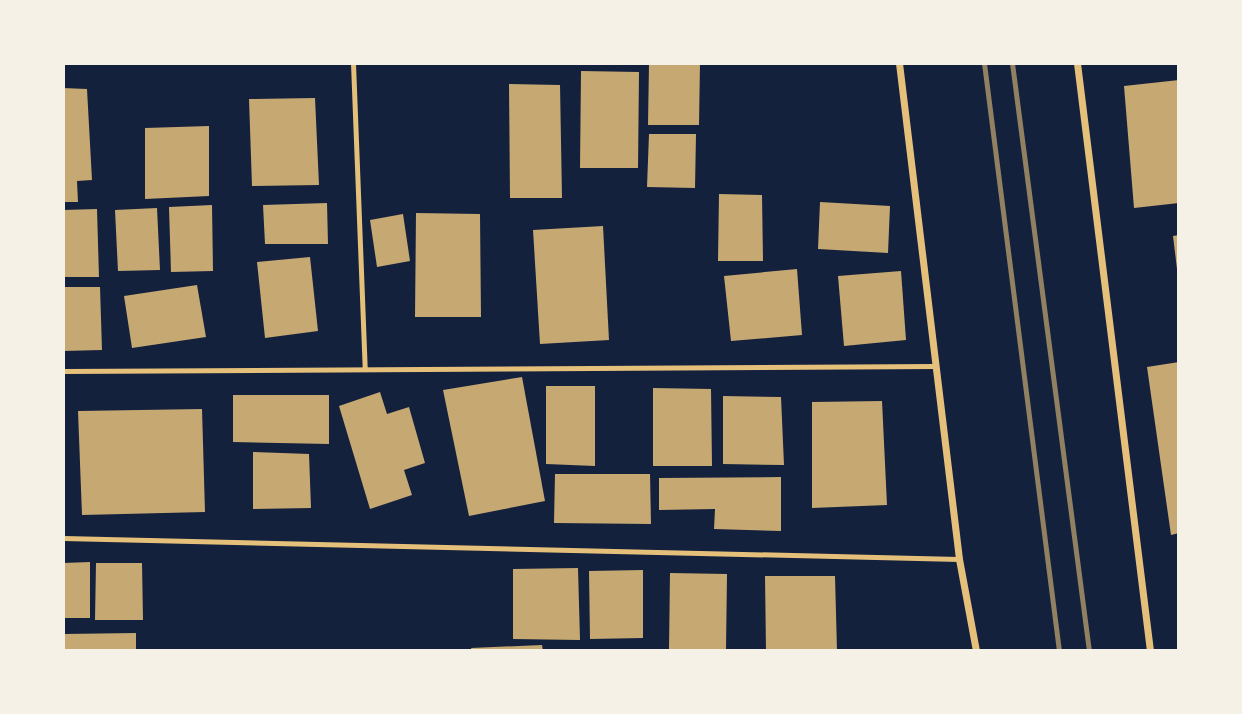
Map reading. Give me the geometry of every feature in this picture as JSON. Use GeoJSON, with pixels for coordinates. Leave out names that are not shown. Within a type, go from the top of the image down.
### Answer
{"type":"FeatureCollection","features":[{"type":"Feature","properties":{"kind":"street"},"geometry":{"type":"LineString","coordinates":[[899,63],[960,559],[976,651]]}},
{"type":"Feature","properties":{"kind":"street"},"geometry":{"type":"LineString","coordinates":[[1077,63],[1150,651]]}},
{"type":"Feature","properties":{"kind":"lane"},"geometry":{"type":"LineString","coordinates":[[353,63],[365,369]]}},
{"type":"Feature","properties":{"kind":"lane"},"geometry":{"type":"LineString","coordinates":[[63,371],[936,366]]}},
{"type":"Feature","properties":{"kind":"lane"},"geometry":{"type":"LineString","coordinates":[[63,538],[960,559]]}},
{"type":"Feature","properties":{"kind":"building"},"geometry":{"type":"Polygon","coordinates":[[[649,63],[700,63],[699,125],[648,125],[649,63]]]}},
{"type":"Feature","properties":{"kind":"building"},"geometry":{"type":"Polygon","coordinates":[[[581,71],[639,72],[638,168],[580,168],[581,71]]]}},
{"type":"Feature","properties":{"kind":"building"},"geometry":{"type":"Polygon","coordinates":[[[1179,80],[1179,203],[1134,208],[1124,86],[1179,80]]]}},
{"type":"Feature","properties":{"kind":"building"},"geometry":{"type":"Polygon","coordinates":[[[509,84],[560,85],[562,198],[510,198],[509,84]]]}},
{"type":"Feature","properties":{"kind":"building"},"geometry":{"type":"Polygon","coordinates":[[[63,88],[87,89],[92,180],[77,181],[78,202],[63,202],[63,88]]]}},
{"type":"Feature","properties":{"kind":"building"},"geometry":{"type":"Polygon","coordinates":[[[315,98],[319,185],[252,186],[249,99],[315,98]]]}},
{"type":"Feature","properties":{"kind":"building"},"geometry":{"type":"Polygon","coordinates":[[[209,126],[209,196],[145,199],[145,128],[209,126]]]}},
{"type":"Feature","properties":{"kind":"building"},"geometry":{"type":"Polygon","coordinates":[[[649,134],[696,134],[695,188],[647,187],[649,134]]]}},
{"type":"Feature","properties":{"kind":"building"},"geometry":{"type":"Polygon","coordinates":[[[719,194],[762,195],[763,261],[718,261],[719,194]]]}},
{"type":"Feature","properties":{"kind":"building"},"geometry":{"type":"Polygon","coordinates":[[[820,202],[890,206],[888,253],[818,249],[820,202]]]}},
{"type":"Feature","properties":{"kind":"building"},"geometry":{"type":"Polygon","coordinates":[[[327,203],[328,244],[265,244],[263,205],[327,203]]]}},
{"type":"Feature","properties":{"kind":"building"},"geometry":{"type":"Polygon","coordinates":[[[212,205],[213,271],[171,272],[169,207],[212,205]]]}},
{"type":"Feature","properties":{"kind":"building"},"geometry":{"type":"Polygon","coordinates":[[[157,208],[160,270],[118,271],[115,210],[157,208]]]}},
{"type":"Feature","properties":{"kind":"building"},"geometry":{"type":"Polygon","coordinates":[[[97,209],[99,277],[63,277],[63,210],[97,209]]]}},
{"type":"Feature","properties":{"kind":"building"},"geometry":{"type":"Polygon","coordinates":[[[416,213],[480,214],[481,317],[415,317],[416,213]]]}},
{"type":"Feature","properties":{"kind":"building"},"geometry":{"type":"Polygon","coordinates":[[[403,214],[410,261],[377,267],[370,220],[403,214]]]}},
{"type":"Feature","properties":{"kind":"building"},"geometry":{"type":"Polygon","coordinates":[[[603,226],[609,340],[540,344],[533,230],[603,226]]]}},
{"type":"Feature","properties":{"kind":"building"},"geometry":{"type":"Polygon","coordinates":[[[1179,235],[1179,269],[1177,269],[1173,236],[1179,235]]]}},
{"type":"Feature","properties":{"kind":"building"},"geometry":{"type":"Polygon","coordinates":[[[310,257],[318,331],[265,338],[257,262],[310,257]]]}},
{"type":"Feature","properties":{"kind":"building"},"geometry":{"type":"Polygon","coordinates":[[[797,269],[802,335],[731,341],[724,276],[797,269]]]}},
{"type":"Feature","properties":{"kind":"building"},"geometry":{"type":"Polygon","coordinates":[[[901,271],[906,340],[844,346],[838,276],[901,271]]]}},
{"type":"Feature","properties":{"kind":"building"},"geometry":{"type":"Polygon","coordinates":[[[197,285],[206,337],[132,348],[124,296],[197,285]]]}},
{"type":"Feature","properties":{"kind":"building"},"geometry":{"type":"Polygon","coordinates":[[[63,287],[100,287],[102,350],[63,351],[63,287]]]}},
{"type":"Feature","properties":{"kind":"building"},"geometry":{"type":"Polygon","coordinates":[[[1179,362],[1179,533],[1171,535],[1147,367],[1179,362]]]}},
{"type":"Feature","properties":{"kind":"building"},"geometry":{"type":"Polygon","coordinates":[[[522,377],[545,501],[469,516],[443,390],[522,377]]]}},
{"type":"Feature","properties":{"kind":"building"},"geometry":{"type":"Polygon","coordinates":[[[546,386],[595,386],[595,466],[546,464],[546,386]]]}},
{"type":"Feature","properties":{"kind":"building"},"geometry":{"type":"Polygon","coordinates":[[[653,388],[711,389],[712,466],[653,466],[653,388]]]}},
{"type":"Feature","properties":{"kind":"building"},"geometry":{"type":"Polygon","coordinates":[[[380,392],[387,414],[409,407],[425,463],[404,470],[412,495],[370,509],[339,406],[380,392]]]}},
{"type":"Feature","properties":{"kind":"building"},"geometry":{"type":"Polygon","coordinates":[[[233,395],[329,395],[329,444],[233,442],[233,395]]]}},
{"type":"Feature","properties":{"kind":"building"},"geometry":{"type":"Polygon","coordinates":[[[723,396],[781,397],[784,465],[723,464],[723,396]]]}},
{"type":"Feature","properties":{"kind":"building"},"geometry":{"type":"Polygon","coordinates":[[[882,401],[887,505],[812,508],[812,402],[882,401]]]}},
{"type":"Feature","properties":{"kind":"building"},"geometry":{"type":"Polygon","coordinates":[[[202,409],[205,512],[82,515],[78,411],[202,409]]]}},
{"type":"Feature","properties":{"kind":"building"},"geometry":{"type":"Polygon","coordinates":[[[253,452],[309,454],[311,508],[253,509],[253,452]]]}},
{"type":"Feature","properties":{"kind":"building"},"geometry":{"type":"Polygon","coordinates":[[[555,474],[650,474],[651,524],[554,523],[555,474]]]}},
{"type":"Feature","properties":{"kind":"building"},"geometry":{"type":"Polygon","coordinates":[[[781,477],[781,531],[714,529],[715,509],[659,510],[659,478],[781,477]]]}},
{"type":"Feature","properties":{"kind":"building"},"geometry":{"type":"Polygon","coordinates":[[[90,562],[90,618],[63,618],[63,563],[90,562]]]}},
{"type":"Feature","properties":{"kind":"building"},"geometry":{"type":"Polygon","coordinates":[[[96,563],[142,563],[143,620],[95,620],[96,563]]]}},
{"type":"Feature","properties":{"kind":"building"},"geometry":{"type":"Polygon","coordinates":[[[578,568],[580,640],[513,639],[513,569],[578,568]]]}},
{"type":"Feature","properties":{"kind":"building"},"geometry":{"type":"Polygon","coordinates":[[[643,570],[643,638],[590,639],[589,571],[643,570]]]}},
{"type":"Feature","properties":{"kind":"building"},"geometry":{"type":"Polygon","coordinates":[[[670,573],[727,574],[726,649],[669,649],[670,573]]]}},
{"type":"Feature","properties":{"kind":"building"},"geometry":{"type":"Polygon","coordinates":[[[765,576],[835,576],[837,651],[766,651],[765,576]]]}},
{"type":"Feature","properties":{"kind":"building"},"geometry":{"type":"Polygon","coordinates":[[[136,633],[136,651],[63,651],[63,634],[136,633]]]}},
{"type":"Feature","properties":{"kind":"building"},"geometry":{"type":"Polygon","coordinates":[[[542,645],[543,651],[472,651],[471,648],[542,645]]]}},
{"type":"Feature","properties":{"kind":"railway"},"geometry":{"type":"LineString","coordinates":[[984,63],[1059,651]]}},
{"type":"Feature","properties":{"kind":"railway"},"geometry":{"type":"LineString","coordinates":[[1012,63],[1089,651]]}}]}
